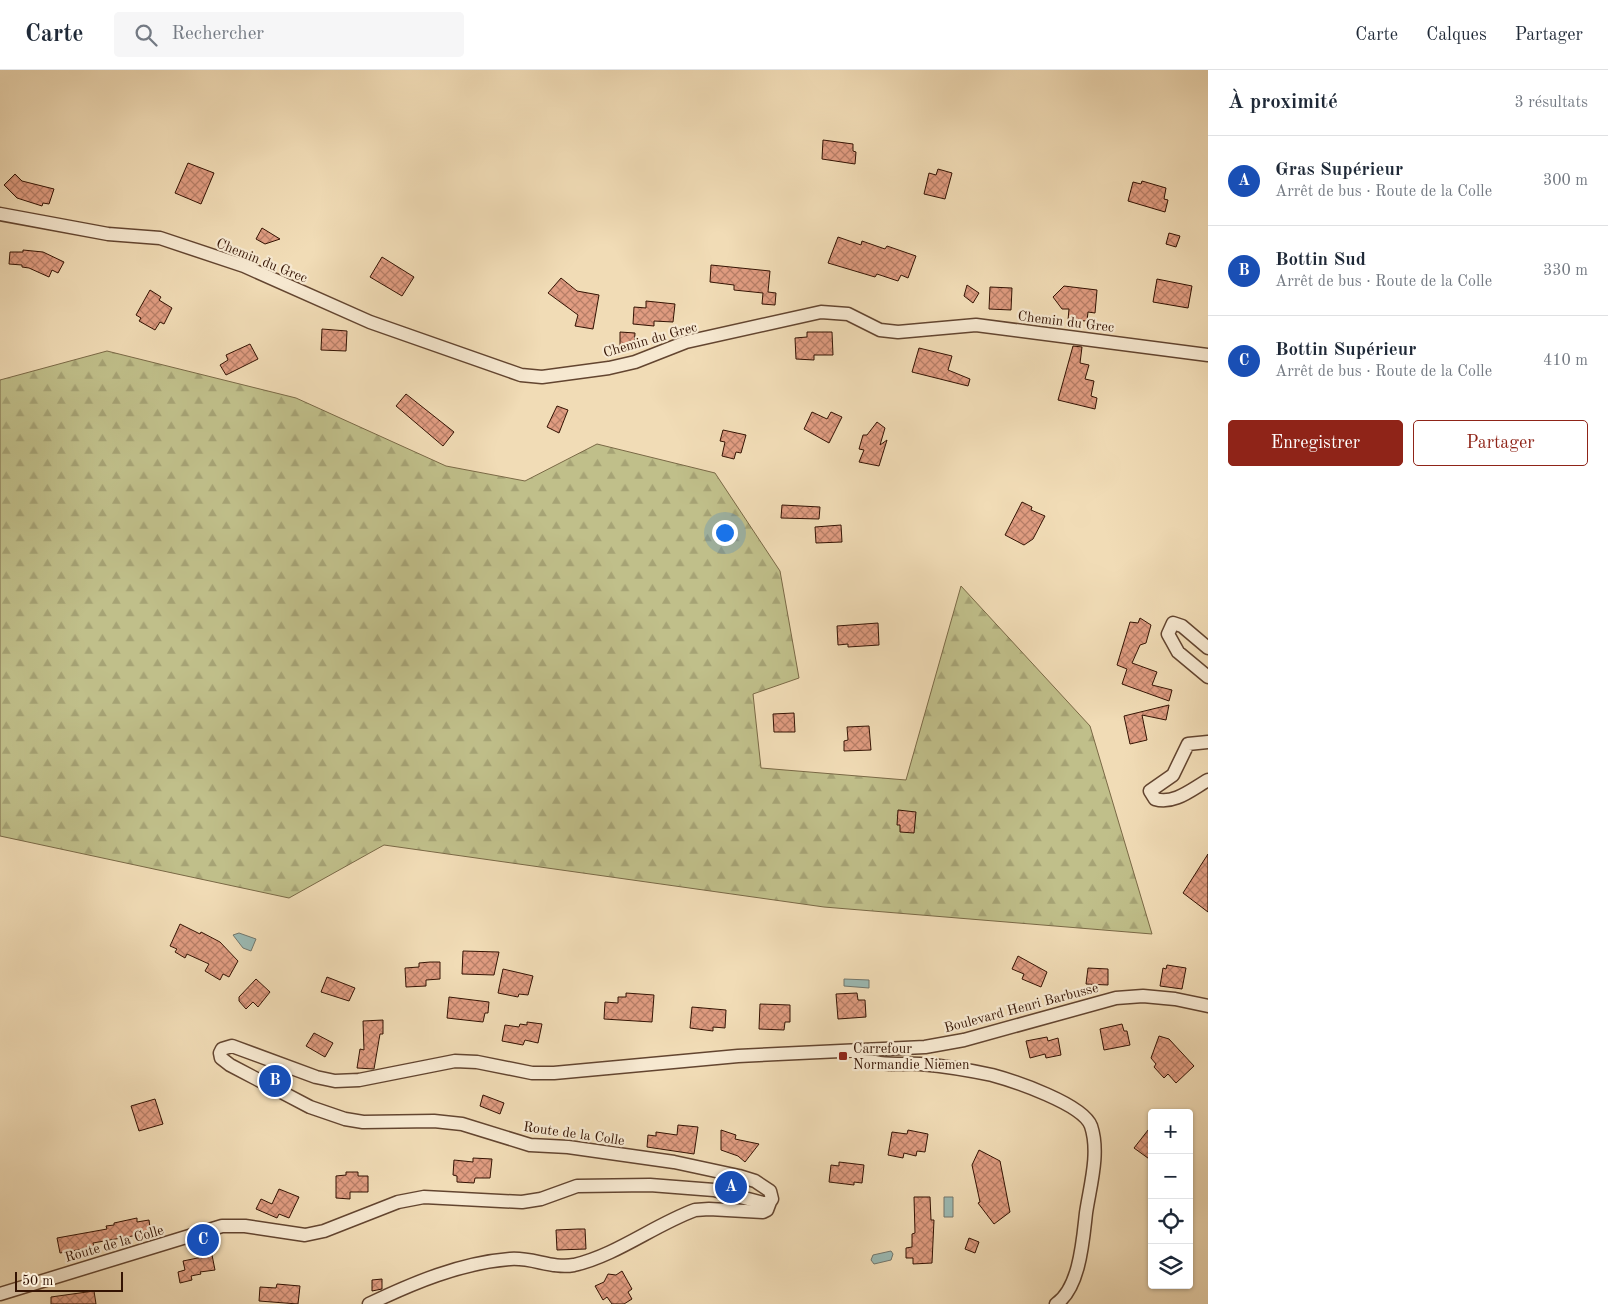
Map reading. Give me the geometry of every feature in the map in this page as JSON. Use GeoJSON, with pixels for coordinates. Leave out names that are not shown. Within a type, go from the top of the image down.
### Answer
{"type":"FeatureCollection","features":[{"type":"Feature","properties":{"kind":"street","name":"Chemin du Grec"},"geometry":{"type":"LineString","coordinates":[[0,214],[108,234],[160,238],[244,266],[370,322],[522,375],[542,377],[609,368],[635,362],[686,342],[821,312],[848,314],[880,330],[898,332],[976,325],[1208,355]]}},
{"type":"Feature","properties":{"kind":"street"},"geometry":{"type":"LineString","coordinates":[[1208,648],[1182,626],[1173,622],[1168,634],[1178,652],[1208,677]]}},
{"type":"Feature","properties":{"kind":"street"},"geometry":{"type":"LineString","coordinates":[[1208,742],[1188,744],[1173,775],[1150,791],[1155,799],[1162,801],[1181,796],[1208,780]]}},
{"type":"Feature","properties":{"kind":"street","name":"Boulevard Henri Barbusse"},"geometry":{"type":"LineString","coordinates":[[841,1050],[926,1047],[964,1040],[1116,998],[1143,996],[1175,999],[1208,1006]]}},
{"type":"Feature","properties":{"kind":"street","name":"Route de la Colle"},"geometry":{"type":"LineString","coordinates":[[0,1294],[222,1226],[245,1226],[305,1235],[324,1231],[398,1202],[424,1197],[522,1202],[540,1199],[578,1186],[650,1185],[714,1190],[752,1201],[770,1202],[772,1199],[770,1191],[756,1181],[674,1162],[568,1147],[530,1145],[462,1124],[363,1122],[345,1119],[310,1106],[230,1065],[221,1058],[220,1053],[222,1049],[232,1046],[316,1078],[335,1081],[359,1080],[455,1061],[477,1062],[532,1073],[554,1073],[738,1056],[841,1050]]}},
{"type":"Feature","properties":{"kind":"street"},"geometry":{"type":"LineString","coordinates":[[862,1050],[865,1058],[877,1064],[920,1064],[991,1075],[1038,1091],[1078,1112],[1090,1124],[1095,1144],[1076,1276],[1056,1304]]}},
{"type":"Feature","properties":{"kind":"street"},"geometry":{"type":"LineString","coordinates":[[369,1304],[413,1283],[451,1271],[499,1261],[524,1260],[558,1267],[594,1260],[695,1210],[709,1208],[763,1212],[767,1210],[770,1202]]}},
{"type":"Feature","properties":{"kind":"green space"},"geometry":{"type":"Polygon","coordinates":[[[107,351],[296,398],[446,466],[525,481],[597,444],[715,473],[780,571],[799,678],[753,694],[761,768],[906,780],[961,586],[1090,726],[1152,934],[824,907],[384,845],[289,898],[0,836],[0,380],[107,351]]]}},
{"type":"Feature","properties":{"kind":"water"},"geometry":{"type":"Polygon","coordinates":[[[239,933],[256,939],[251,951],[243,948],[233,935],[239,933]]]}},
{"type":"Feature","properties":{"kind":"water"},"geometry":{"type":"Polygon","coordinates":[[[844,979],[869,980],[869,988],[844,986],[844,979]]]}},
{"type":"Feature","properties":{"kind":"water"},"geometry":{"type":"Polygon","coordinates":[[[944,1197],[953,1197],[953,1217],[944,1217],[944,1197]]]}},
{"type":"Feature","properties":{"kind":"water"},"geometry":{"type":"Polygon","coordinates":[[[891,1251],[893,1254],[891,1260],[874,1264],[871,1260],[873,1255],[891,1251]]]}},
{"type":"Feature","properties":{"kind":"building"},"geometry":{"type":"Polygon","coordinates":[[[823,140],[853,144],[853,151],[856,152],[855,164],[822,159],[823,140]]]}},
{"type":"Feature","properties":{"kind":"building"},"geometry":{"type":"Polygon","coordinates":[[[188,163],[214,173],[201,204],[175,193],[188,163]]]}},
{"type":"Feature","properties":{"kind":"building"},"geometry":{"type":"Polygon","coordinates":[[[938,169],[952,173],[945,199],[924,194],[929,173],[936,175],[938,169]]]}},
{"type":"Feature","properties":{"kind":"building"},"geometry":{"type":"Polygon","coordinates":[[[15,174],[22,181],[54,189],[49,204],[43,203],[42,206],[17,198],[4,185],[15,174]]]}},
{"type":"Feature","properties":{"kind":"building"},"geometry":{"type":"Polygon","coordinates":[[[1142,181],[1166,188],[1164,199],[1168,200],[1165,212],[1128,201],[1133,182],[1141,184],[1142,181]]]}},
{"type":"Feature","properties":{"kind":"building"},"geometry":{"type":"Polygon","coordinates":[[[262,228],[280,239],[265,244],[256,239],[262,228]]]}},
{"type":"Feature","properties":{"kind":"building"},"geometry":{"type":"Polygon","coordinates":[[[1169,233],[1180,236],[1176,247],[1166,244],[1169,233]]]}},
{"type":"Feature","properties":{"kind":"building"},"geometry":{"type":"Polygon","coordinates":[[[838,237],[861,245],[862,241],[885,249],[887,246],[916,256],[908,278],[901,275],[898,281],[877,274],[875,277],[828,263],[838,237]]]}},
{"type":"Feature","properties":{"kind":"building"},"geometry":{"type":"Polygon","coordinates":[[[23,250],[43,252],[64,262],[58,273],[52,270],[49,277],[22,267],[22,265],[9,264],[10,252],[23,252],[23,250]]]}},
{"type":"Feature","properties":{"kind":"building"},"geometry":{"type":"Polygon","coordinates":[[[382,257],[414,277],[402,296],[370,277],[382,257]]]}},
{"type":"Feature","properties":{"kind":"building"},"geometry":{"type":"Polygon","coordinates":[[[711,265],[770,271],[768,292],[776,293],[775,305],[762,304],[763,293],[734,290],[734,285],[710,282],[711,265]]]}},
{"type":"Feature","properties":{"kind":"building"},"geometry":{"type":"Polygon","coordinates":[[[561,278],[577,291],[599,295],[593,329],[575,326],[578,315],[548,293],[561,278]]]}},
{"type":"Feature","properties":{"kind":"building"},"geometry":{"type":"Polygon","coordinates":[[[1157,279],[1192,286],[1188,308],[1153,302],[1157,279]]]}},
{"type":"Feature","properties":{"kind":"building"},"geometry":{"type":"Polygon","coordinates":[[[967,285],[979,293],[973,303],[964,296],[967,285]]]}},
{"type":"Feature","properties":{"kind":"building"},"geometry":{"type":"Polygon","coordinates":[[[1064,286],[1097,290],[1095,313],[1088,312],[1087,321],[1068,320],[1069,309],[1062,309],[1053,297],[1064,286]]]}},
{"type":"Feature","properties":{"kind":"building"},"geometry":{"type":"Polygon","coordinates":[[[990,287],[1012,288],[1011,310],[989,309],[990,287]]]}},
{"type":"Feature","properties":{"kind":"building"},"geometry":{"type":"Polygon","coordinates":[[[150,290],[161,297],[159,300],[172,308],[164,324],[160,322],[155,330],[139,321],[141,318],[136,315],[150,290]]]}},
{"type":"Feature","properties":{"kind":"building"},"geometry":{"type":"Polygon","coordinates":[[[646,301],[675,304],[673,322],[654,321],[654,326],[633,324],[634,307],[646,308],[646,301]]]}},
{"type":"Feature","properties":{"kind":"building"},"geometry":{"type":"Polygon","coordinates":[[[322,329],[347,331],[346,351],[321,350],[322,329]]]}},
{"type":"Feature","properties":{"kind":"building"},"geometry":{"type":"Polygon","coordinates":[[[620,332],[635,333],[634,349],[620,348],[620,332]]]}},
{"type":"Feature","properties":{"kind":"building"},"geometry":{"type":"Polygon","coordinates":[[[807,332],[832,332],[833,355],[814,355],[814,360],[796,359],[795,338],[807,337],[807,332]]]}},
{"type":"Feature","properties":{"kind":"building"},"geometry":{"type":"Polygon","coordinates":[[[250,344],[258,359],[226,375],[220,365],[228,360],[226,355],[250,344]]]}},
{"type":"Feature","properties":{"kind":"building"},"geometry":{"type":"Polygon","coordinates":[[[1073,346],[1082,347],[1080,363],[1089,365],[1085,379],[1094,381],[1091,396],[1097,398],[1095,409],[1058,400],[1073,346]]]}},
{"type":"Feature","properties":{"kind":"building"},"geometry":{"type":"Polygon","coordinates":[[[919,348],[952,356],[948,370],[970,379],[968,386],[912,372],[919,348]]]}},
{"type":"Feature","properties":{"kind":"building"},"geometry":{"type":"Polygon","coordinates":[[[406,394],[454,432],[443,446],[396,406],[406,394]]]}},
{"type":"Feature","properties":{"kind":"building"},"geometry":{"type":"Polygon","coordinates":[[[557,406],[568,410],[559,433],[547,427],[557,406]]]}},
{"type":"Feature","properties":{"kind":"building"},"geometry":{"type":"Polygon","coordinates":[[[812,412],[827,419],[831,412],[842,417],[829,443],[804,429],[812,412]]]}},
{"type":"Feature","properties":{"kind":"building"},"geometry":{"type":"Polygon","coordinates":[[[877,422],[885,428],[880,445],[887,440],[879,466],[859,462],[864,450],[859,449],[863,435],[867,435],[877,422]]]}},
{"type":"Feature","properties":{"kind":"building"},"geometry":{"type":"Polygon","coordinates":[[[723,430],[746,435],[741,453],[736,452],[734,459],[722,456],[725,442],[720,441],[723,430]]]}},
{"type":"Feature","properties":{"kind":"building"},"geometry":{"type":"Polygon","coordinates":[[[1022,502],[1032,507],[1031,510],[1045,516],[1033,539],[1024,545],[1005,535],[1022,502]]]}},
{"type":"Feature","properties":{"kind":"building"},"geometry":{"type":"Polygon","coordinates":[[[782,505],[820,507],[819,519],[781,518],[782,505]]]}},
{"type":"Feature","properties":{"kind":"building"},"geometry":{"type":"Polygon","coordinates":[[[841,525],[842,542],[816,543],[815,527],[841,525]]]}},
{"type":"Feature","properties":{"kind":"building"},"geometry":{"type":"Polygon","coordinates":[[[1140,618],[1151,625],[1146,643],[1140,645],[1132,663],[1157,672],[1152,685],[1172,690],[1169,701],[1122,684],[1127,669],[1117,665],[1130,622],[1138,623],[1140,618]]]}},
{"type":"Feature","properties":{"kind":"building"},"geometry":{"type":"Polygon","coordinates":[[[878,623],[879,645],[848,647],[848,644],[838,645],[837,626],[878,623]]]}},
{"type":"Feature","properties":{"kind":"building"},"geometry":{"type":"Polygon","coordinates":[[[1169,705],[1166,720],[1142,715],[1147,740],[1130,744],[1124,716],[1169,705]]]}},
{"type":"Feature","properties":{"kind":"building"},"geometry":{"type":"Polygon","coordinates":[[[794,713],[795,732],[774,732],[773,714],[794,713]]]}},
{"type":"Feature","properties":{"kind":"building"},"geometry":{"type":"Polygon","coordinates":[[[869,726],[871,750],[844,751],[844,741],[848,740],[847,727],[869,726]]]}},
{"type":"Feature","properties":{"kind":"building"},"geometry":{"type":"Polygon","coordinates":[[[898,810],[916,812],[914,833],[900,832],[900,825],[897,825],[898,810]]]}},
{"type":"Feature","properties":{"kind":"building"},"geometry":{"type":"Polygon","coordinates":[[[1208,854],[1208,912],[1183,893],[1208,854]]]}},
{"type":"Feature","properties":{"kind":"building"},"geometry":{"type":"Polygon","coordinates":[[[180,924],[220,942],[238,961],[229,977],[223,974],[220,980],[205,971],[209,964],[187,954],[185,958],[175,952],[177,949],[170,946],[180,924]]]}},
{"type":"Feature","properties":{"kind":"building"},"geometry":{"type":"Polygon","coordinates":[[[463,951],[499,952],[494,975],[462,974],[463,951]]]}},
{"type":"Feature","properties":{"kind":"building"},"geometry":{"type":"Polygon","coordinates":[[[1018,956],[1047,972],[1041,987],[1022,979],[1024,974],[1012,969],[1018,956]]]}},
{"type":"Feature","properties":{"kind":"building"},"geometry":{"type":"Polygon","coordinates":[[[440,962],[440,979],[426,980],[426,986],[406,987],[405,968],[419,967],[419,963],[440,962]]]}},
{"type":"Feature","properties":{"kind":"building"},"geometry":{"type":"Polygon","coordinates":[[[1167,965],[1186,968],[1182,989],[1160,986],[1163,968],[1166,969],[1167,965]]]}},
{"type":"Feature","properties":{"kind":"building"},"geometry":{"type":"Polygon","coordinates":[[[1088,968],[1108,969],[1108,985],[1086,984],[1088,968]]]}},
{"type":"Feature","properties":{"kind":"building"},"geometry":{"type":"Polygon","coordinates":[[[503,969],[533,976],[528,995],[519,994],[518,997],[498,993],[503,969]]]}},
{"type":"Feature","properties":{"kind":"building"},"geometry":{"type":"Polygon","coordinates":[[[327,977],[355,988],[349,1001],[321,992],[327,977]]]}},
{"type":"Feature","properties":{"kind":"building"},"geometry":{"type":"Polygon","coordinates":[[[256,979],[270,992],[258,1007],[253,1002],[246,1009],[239,1001],[239,997],[256,979]]]}},
{"type":"Feature","properties":{"kind":"building"},"geometry":{"type":"Polygon","coordinates":[[[626,993],[654,995],[652,1022],[604,1019],[605,1002],[618,1003],[618,997],[626,997],[626,993]]]}},
{"type":"Feature","properties":{"kind":"building"},"geometry":{"type":"Polygon","coordinates":[[[857,993],[858,1000],[865,1000],[866,1017],[838,1019],[836,994],[857,993]]]}},
{"type":"Feature","properties":{"kind":"building"},"geometry":{"type":"Polygon","coordinates":[[[449,997],[489,1002],[488,1013],[485,1013],[483,1022],[447,1018],[449,997]]]}},
{"type":"Feature","properties":{"kind":"building"},"geometry":{"type":"Polygon","coordinates":[[[760,1004],[790,1005],[790,1022],[785,1022],[784,1030],[759,1029],[760,1004]]]}},
{"type":"Feature","properties":{"kind":"building"},"geometry":{"type":"Polygon","coordinates":[[[692,1007],[726,1010],[725,1028],[713,1027],[713,1031],[690,1028],[692,1007]]]}},
{"type":"Feature","properties":{"kind":"building"},"geometry":{"type":"Polygon","coordinates":[[[383,1020],[383,1034],[380,1034],[374,1069],[357,1068],[360,1049],[364,1050],[363,1021],[383,1020]]]}},
{"type":"Feature","properties":{"kind":"building"},"geometry":{"type":"Polygon","coordinates":[[[527,1022],[542,1024],[538,1043],[525,1040],[523,1045],[502,1041],[505,1025],[519,1027],[520,1024],[527,1025],[527,1022]]]}},
{"type":"Feature","properties":{"kind":"building"},"geometry":{"type":"Polygon","coordinates":[[[1122,1024],[1124,1031],[1127,1031],[1130,1045],[1104,1050],[1100,1029],[1122,1024]]]}},
{"type":"Feature","properties":{"kind":"building"},"geometry":{"type":"Polygon","coordinates":[[[314,1033],[333,1043],[325,1057],[306,1046],[314,1033]]]}},
{"type":"Feature","properties":{"kind":"building"},"geometry":{"type":"Polygon","coordinates":[[[1159,1036],[1169,1039],[1194,1066],[1176,1083],[1168,1074],[1164,1078],[1154,1067],[1156,1064],[1151,1058],[1159,1036]]]}},
{"type":"Feature","properties":{"kind":"building"},"geometry":{"type":"Polygon","coordinates":[[[1047,1037],[1048,1041],[1058,1038],[1061,1055],[1046,1058],[1045,1054],[1030,1058],[1026,1041],[1047,1037]]]}},
{"type":"Feature","properties":{"kind":"building"},"geometry":{"type":"Polygon","coordinates":[[[483,1095],[504,1103],[500,1114],[480,1106],[483,1095]]]}},
{"type":"Feature","properties":{"kind":"building"},"geometry":{"type":"Polygon","coordinates":[[[155,1099],[163,1124],[139,1131],[131,1106],[155,1099]]]}},
{"type":"Feature","properties":{"kind":"building"},"geometry":{"type":"Polygon","coordinates":[[[678,1125],[698,1127],[694,1154],[647,1147],[648,1135],[656,1136],[656,1132],[677,1135],[678,1125]]]}},
{"type":"Feature","properties":{"kind":"building"},"geometry":{"type":"Polygon","coordinates":[[[721,1130],[736,1135],[735,1139],[759,1144],[745,1162],[738,1156],[721,1150],[721,1130]]]}},
{"type":"Feature","properties":{"kind":"building"},"geometry":{"type":"Polygon","coordinates":[[[908,1130],[928,1134],[925,1152],[917,1151],[916,1156],[904,1153],[903,1158],[888,1155],[892,1132],[907,1134],[908,1130]]]}},
{"type":"Feature","properties":{"kind":"building"},"geometry":{"type":"Polygon","coordinates":[[[1148,1130],[1148,1158],[1134,1148],[1148,1130]]]}},
{"type":"Feature","properties":{"kind":"building"},"geometry":{"type":"Polygon","coordinates":[[[979,1150],[1000,1161],[1010,1212],[994,1224],[978,1203],[980,1202],[972,1165],[979,1150]]]}},
{"type":"Feature","properties":{"kind":"building"},"geometry":{"type":"Polygon","coordinates":[[[473,1158],[492,1159],[490,1178],[475,1178],[474,1183],[457,1182],[457,1176],[453,1175],[454,1160],[473,1162],[473,1158]]]}},
{"type":"Feature","properties":{"kind":"building"},"geometry":{"type":"Polygon","coordinates":[[[839,1162],[864,1165],[862,1183],[854,1182],[854,1185],[829,1182],[831,1165],[839,1166],[839,1162]]]}},
{"type":"Feature","properties":{"kind":"building"},"geometry":{"type":"Polygon","coordinates":[[[346,1172],[358,1172],[358,1176],[368,1176],[368,1192],[350,1192],[350,1199],[336,1198],[336,1176],[346,1175],[346,1172]]]}},
{"type":"Feature","properties":{"kind":"building"},"geometry":{"type":"Polygon","coordinates":[[[279,1189],[299,1197],[289,1218],[279,1214],[277,1218],[256,1209],[261,1199],[272,1204],[279,1189]]]}},
{"type":"Feature","properties":{"kind":"building"},"geometry":{"type":"Polygon","coordinates":[[[914,1197],[930,1197],[931,1220],[934,1220],[932,1263],[913,1264],[913,1258],[906,1258],[906,1248],[912,1247],[912,1234],[915,1233],[914,1197]]]}},
{"type":"Feature","properties":{"kind":"building"},"geometry":{"type":"Polygon","coordinates":[[[137,1218],[137,1222],[149,1220],[151,1236],[139,1239],[138,1235],[93,1243],[94,1247],[60,1253],[57,1238],[107,1229],[106,1226],[114,1225],[114,1223],[137,1218]]]}},
{"type":"Feature","properties":{"kind":"building"},"geometry":{"type":"Polygon","coordinates":[[[585,1229],[586,1249],[557,1250],[556,1230],[585,1229]]]}},
{"type":"Feature","properties":{"kind":"building"},"geometry":{"type":"Polygon","coordinates":[[[969,1238],[979,1242],[975,1253],[965,1249],[969,1238]]]}},
{"type":"Feature","properties":{"kind":"building"},"geometry":{"type":"Polygon","coordinates":[[[212,1255],[215,1270],[200,1272],[201,1274],[191,1276],[192,1280],[180,1283],[178,1272],[185,1270],[183,1261],[212,1255]]]}},
{"type":"Feature","properties":{"kind":"building"},"geometry":{"type":"Polygon","coordinates":[[[622,1271],[632,1289],[628,1292],[632,1299],[624,1304],[612,1304],[607,1297],[603,1300],[595,1286],[604,1282],[608,1274],[616,1275],[622,1271]]]}},
{"type":"Feature","properties":{"kind":"building"},"geometry":{"type":"Polygon","coordinates":[[[382,1279],[382,1289],[372,1291],[372,1280],[382,1279]]]}},
{"type":"Feature","properties":{"kind":"building"},"geometry":{"type":"Polygon","coordinates":[[[277,1284],[300,1286],[298,1304],[259,1301],[260,1287],[276,1288],[277,1284]]]}},
{"type":"Feature","properties":{"kind":"building"},"geometry":{"type":"Polygon","coordinates":[[[94,1291],[96,1304],[51,1304],[51,1297],[94,1291]]]}},
{"type":"Feature","properties":{"kind":"place","name":"Carrefour Normandie Niemen"},"geometry":{"type":"Point","coordinates":[843,1056]}},
{"type":"Feature","properties":{"kind":"place","name":"Bottin Sud"},"geometry":{"type":"Point","coordinates":[275,1081]}},
{"type":"Feature","properties":{"kind":"place","name":"Gras Supérieur"},"geometry":{"type":"Point","coordinates":[731,1187]}},
{"type":"Feature","properties":{"kind":"place","name":"Bottin Supérieur"},"geometry":{"type":"Point","coordinates":[203,1240]}}]}
